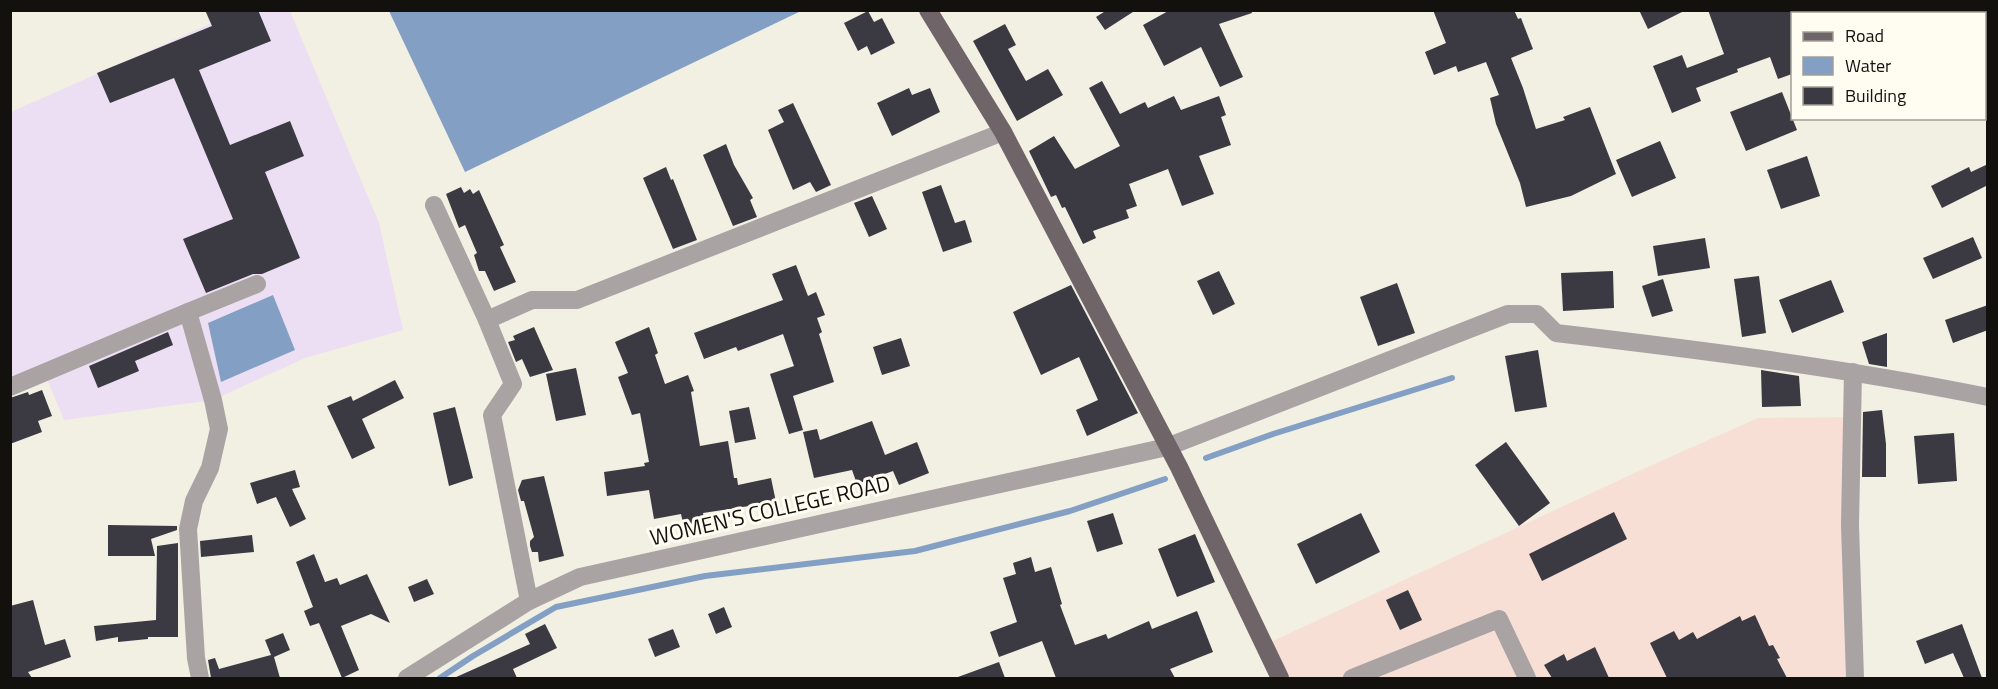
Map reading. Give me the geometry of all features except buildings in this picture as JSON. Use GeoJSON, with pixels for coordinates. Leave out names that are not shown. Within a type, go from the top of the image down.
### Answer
{"type":"FeatureCollection","features":[{"type":"Feature","properties":{"kind":"main road"},"geometry":{"type":"LineString","coordinates":[[928,10],[1003,132],[1179,467],[1280,678]]}},
{"type":"Feature","properties":{"kind":"street"},"geometry":{"type":"LineString","coordinates":[[487,320],[532,300],[577,300],[1003,132]]}},
{"type":"Feature","properties":{"kind":"street"},"geometry":{"type":"LineString","coordinates":[[434,206],[487,320],[513,384],[492,415],[529,601]]}},
{"type":"Feature","properties":{"kind":"street"},"geometry":{"type":"LineString","coordinates":[[10,387],[257,284]]}},
{"type":"Feature","properties":{"kind":"street"},"geometry":{"type":"LineString","coordinates":[[188,312],[219,429],[210,468],[194,501],[188,529],[196,658],[200,678]]}},
{"type":"Feature","properties":{"kind":"street","name":"WOMEN'S COLLEGE ROAD"},"geometry":{"type":"LineString","coordinates":[[407,678],[529,601],[580,577],[1167,447],[1508,314],[1537,314],[1556,333],[1736,355],[1902,379],[1988,397]]}},
{"type":"Feature","properties":{"kind":"street"},"geometry":{"type":"LineString","coordinates":[[1853,372],[1850,525],[1855,678]]}},
{"type":"Feature","properties":{"kind":"street"},"geometry":{"type":"LineString","coordinates":[[1352,678],[1499,619],[1527,678]]}},
{"type":"Feature","properties":{"kind":"shaded area"},"geometry":{"type":"Polygon","coordinates":[[[239,11],[290,11],[379,223],[403,330],[305,358],[213,400],[64,420],[43,369],[11,382],[11,112],[239,11]]]}},
{"type":"Feature","properties":{"kind":"shaded area"},"geometry":{"type":"Polygon","coordinates":[[[1852,417],[1855,678],[1280,678],[1264,645],[1758,418],[1852,417]]]}},
{"type":"Feature","properties":{"kind":"water"},"geometry":{"type":"Polygon","coordinates":[[[389,11],[801,11],[465,172],[389,11]]]}},
{"type":"Feature","properties":{"kind":"water"},"geometry":{"type":"Polygon","coordinates":[[[273,295],[295,350],[221,382],[208,323],[273,295]]]}},
{"type":"Feature","properties":{"kind":"waterway"},"geometry":{"type":"LineString","coordinates":[[1206,458],[1273,434],[1452,378]]}},
{"type":"Feature","properties":{"kind":"waterway"},"geometry":{"type":"LineString","coordinates":[[440,678],[556,607],[705,576],[915,551],[1070,511],[1165,479]]}}]}
